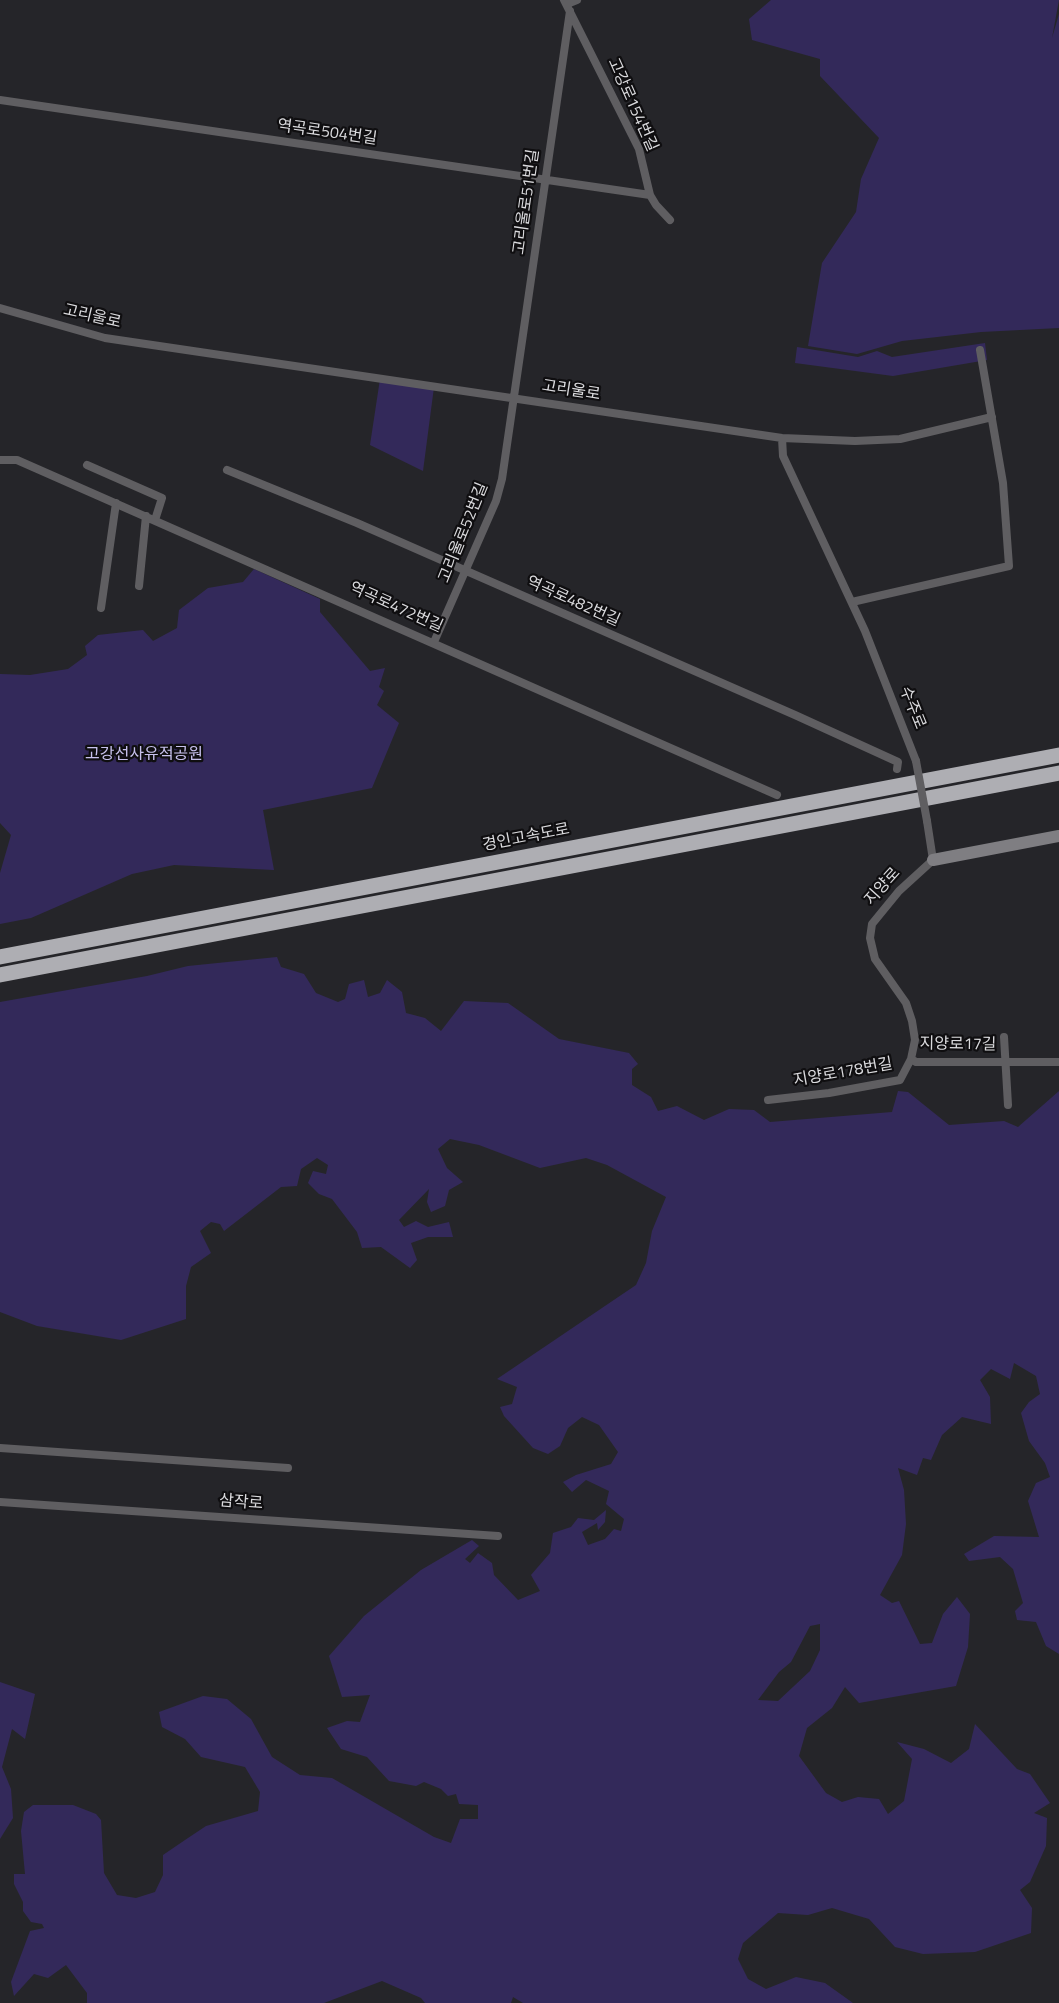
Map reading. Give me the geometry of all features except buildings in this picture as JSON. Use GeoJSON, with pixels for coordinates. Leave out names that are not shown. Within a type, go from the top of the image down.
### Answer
{"type":"FeatureCollection","features":[{"type":"Feature","properties":{"kind":"highway","name":"경인고속도로"},"geometry":{"type":"LineString","coordinates":[[0,957],[1059,755]]}},
{"type":"Feature","properties":{"kind":"highway"},"geometry":{"type":"LineString","coordinates":[[0,975],[1059,773]]}},
{"type":"Feature","properties":{"kind":"street"},"geometry":{"type":"LineString","coordinates":[[567,5],[578,0]]}},
{"type":"Feature","properties":{"kind":"street","name":"고리울로51번길"},"geometry":{"type":"LineString","coordinates":[[514,397],[567,5]]}},
{"type":"Feature","properties":{"kind":"street","name":"고강로154번길"},"geometry":{"type":"LineString","coordinates":[[567,5],[639,149],[650,195],[670,220]]}},
{"type":"Feature","properties":{"kind":"street","name":"역곡로504번길"},"geometry":{"type":"LineString","coordinates":[[0,100],[650,195]]}},
{"type":"Feature","properties":{"kind":"street","name":"고리울로"},"geometry":{"type":"LineString","coordinates":[[0,308],[105,338],[782,438],[855,441],[900,439],[992,417]]}},
{"type":"Feature","properties":{"kind":"street"},"geometry":{"type":"LineString","coordinates":[[852,602],[1009,566],[1004,483],[980,350]]}},
{"type":"Feature","properties":{"kind":"street","name":"고리울로52번길"},"geometry":{"type":"LineString","coordinates":[[435,642],[496,501],[514,397]]}},
{"type":"Feature","properties":{"kind":"street","name":"수주로"},"geometry":{"type":"LineString","coordinates":[[782,438],[783,456],[852,602],[916,761],[933,860]]}},
{"type":"Feature","properties":{"kind":"street","name":"역곡로472번길"},"geometry":{"type":"LineString","coordinates":[[0,459],[17,460],[116,502],[777,795]]}},
{"type":"Feature","properties":{"kind":"street"},"geometry":{"type":"LineString","coordinates":[[87,465],[162,498],[151,518],[139,586]]}},
{"type":"Feature","properties":{"kind":"street","name":"역곡로482번길"},"geometry":{"type":"LineString","coordinates":[[227,470],[465,571],[898,762],[897,769]]}},
{"type":"Feature","properties":{"kind":"street"},"geometry":{"type":"LineString","coordinates":[[101,608],[116,502]]}},
{"type":"Feature","properties":{"kind":"street"},"geometry":{"type":"LineString","coordinates":[[933,860],[1059,836]]}},
{"type":"Feature","properties":{"kind":"street","name":"지양로"},"geometry":{"type":"LineString","coordinates":[[911,1059],[915,1040],[906,1003],[875,959],[870,938],[872,924],[898,891],[933,860]]}},
{"type":"Feature","properties":{"kind":"street","name":"지양로17길"},"geometry":{"type":"LineString","coordinates":[[1005,1037],[1008,1105]]}},
{"type":"Feature","properties":{"kind":"street","name":"지양로17길"},"geometry":{"type":"LineString","coordinates":[[911,1059],[916,1062],[1059,1062]]}},
{"type":"Feature","properties":{"kind":"street","name":"지양로178번길"},"geometry":{"type":"LineString","coordinates":[[768,1100],[900,1080],[911,1059]]}},
{"type":"Feature","properties":{"kind":"street"},"geometry":{"type":"LineString","coordinates":[[0,1448],[288,1468]]}},
{"type":"Feature","properties":{"kind":"street","name":"삼작로"},"geometry":{"type":"LineString","coordinates":[[0,1502],[498,1536]]}},
{"type":"Feature","properties":{"kind":"green space"},"geometry":{"type":"Polygon","coordinates":[[[771,0],[1059,0],[1052,38],[1059,14],[1059,328],[981,332],[902,341],[857,354],[808,346],[822,263],[856,212],[861,179],[879,138],[820,76],[820,59],[752,40],[749,19],[771,0]]]}},
{"type":"Feature","properties":{"kind":"green space"},"geometry":{"type":"Polygon","coordinates":[[[985,343],[987,360],[893,376],[795,363],[797,347],[858,357],[877,351],[892,357],[985,343]]]}},
{"type":"Feature","properties":{"kind":"green space"},"geometry":{"type":"Polygon","coordinates":[[[380,379],[434,387],[423,471],[370,445],[380,379]]]}},
{"type":"Feature","properties":{"kind":"green space","name":"고강선사유적공원"},"geometry":{"type":"Polygon","coordinates":[[[254,569],[320,599],[320,612],[370,671],[385,668],[379,687],[384,691],[377,705],[399,723],[372,788],[263,810],[274,870],[174,865],[132,874],[31,918],[0,924],[0,873],[11,835],[0,823],[0,674],[30,675],[68,669],[87,655],[85,646],[98,635],[143,630],[153,641],[177,628],[179,610],[208,588],[243,582],[254,569]]]}},
{"type":"Feature","properties":{"kind":"green space"},"geometry":{"type":"Polygon","coordinates":[[[277,957],[281,967],[304,974],[316,993],[338,1002],[345,999],[349,984],[364,980],[368,997],[380,993],[387,980],[402,992],[406,1013],[425,1018],[441,1031],[464,1001],[508,1003],[559,1039],[629,1053],[638,1064],[632,1069],[632,1085],[651,1097],[658,1111],[677,1106],[704,1120],[729,1109],[754,1110],[770,1122],[892,1112],[898,1091],[908,1092],[949,1125],[1004,1121],[1018,1127],[1059,1091],[1059,1654],[1046,1646],[1036,1622],[1017,1620],[1015,1611],[1023,1603],[1013,1569],[1000,1557],[969,1561],[964,1554],[994,1536],[1039,1537],[1028,1501],[1036,1483],[1050,1477],[1045,1463],[1029,1441],[1021,1413],[1029,1402],[1040,1394],[1036,1376],[1014,1363],[1010,1379],[991,1369],[980,1380],[990,1397],[991,1424],[962,1417],[942,1435],[931,1460],[923,1458],[917,1475],[898,1468],[904,1490],[906,1524],[902,1555],[880,1595],[892,1603],[899,1601],[920,1644],[932,1643],[943,1614],[957,1597],[970,1614],[968,1647],[956,1686],[859,1703],[845,1687],[832,1708],[807,1728],[799,1756],[826,1793],[842,1802],[858,1797],[879,1799],[888,1814],[904,1801],[912,1759],[897,1742],[924,1749],[951,1763],[969,1749],[975,1724],[1017,1769],[1030,1774],[1050,1803],[1034,1813],[1047,1818],[1046,1846],[1030,1882],[1020,1890],[1032,1908],[1031,1933],[975,1952],[923,1954],[895,1947],[869,1919],[832,1908],[808,1915],[778,1913],[743,1943],[738,1959],[748,1979],[766,1989],[796,1977],[825,1983],[853,2003],[523,2003],[513,1997],[511,2003],[425,2003],[421,1998],[382,1981],[324,2003],[87,2003],[87,1993],[66,1965],[48,1978],[34,1974],[14,1996],[11,1982],[30,1931],[44,1928],[42,1924],[31,1922],[23,1911],[23,1902],[14,1884],[14,1874],[25,1874],[21,1831],[24,1812],[33,1805],[73,1805],[96,1814],[101,1820],[104,1873],[117,1895],[136,1898],[155,1892],[163,1875],[163,1855],[206,1826],[258,1811],[260,1792],[245,1767],[201,1757],[185,1739],[162,1727],[159,1712],[203,1696],[227,1699],[251,1719],[272,1757],[300,1775],[332,1778],[434,1837],[451,1843],[460,1819],[478,1819],[478,1805],[459,1804],[456,1794],[448,1796],[441,1789],[424,1782],[416,1786],[389,1781],[367,1757],[341,1749],[327,1728],[347,1721],[360,1722],[370,1695],[342,1697],[329,1656],[364,1616],[421,1570],[472,1540],[479,1546],[465,1559],[470,1563],[478,1553],[492,1563],[494,1575],[518,1600],[540,1591],[531,1575],[550,1553],[553,1533],[571,1527],[578,1518],[594,1520],[606,1510],[605,1522],[598,1530],[597,1523],[582,1532],[588,1545],[605,1539],[614,1529],[621,1531],[624,1519],[606,1504],[609,1491],[586,1480],[572,1492],[563,1482],[576,1475],[611,1464],[618,1452],[599,1425],[582,1417],[568,1428],[560,1446],[548,1454],[533,1448],[504,1416],[500,1407],[512,1404],[517,1387],[497,1379],[636,1285],[646,1263],[652,1231],[666,1197],[607,1165],[586,1158],[540,1168],[479,1145],[450,1139],[438,1149],[447,1168],[463,1182],[449,1190],[445,1206],[431,1212],[427,1202],[429,1189],[399,1220],[404,1227],[416,1221],[428,1227],[449,1222],[453,1237],[428,1237],[411,1243],[417,1260],[410,1268],[381,1247],[362,1248],[357,1232],[332,1199],[319,1194],[308,1183],[313,1171],[326,1174],[328,1165],[317,1158],[301,1169],[297,1186],[281,1187],[224,1231],[220,1224],[211,1222],[200,1231],[211,1253],[191,1267],[186,1286],[186,1319],[121,1340],[37,1326],[0,1312],[0,1002],[147,976],[188,966],[277,957]],[[820,1624],[810,1626],[791,1662],[779,1672],[758,1700],[778,1701],[810,1671],[820,1650],[820,1624]]]}},
{"type":"Feature","properties":{"kind":"green space"},"geometry":{"type":"Polygon","coordinates":[[[0,1682],[35,1694],[25,1739],[12,1729],[2,1767],[11,1789],[13,1818],[0,1839],[0,1682]]]}}]}
